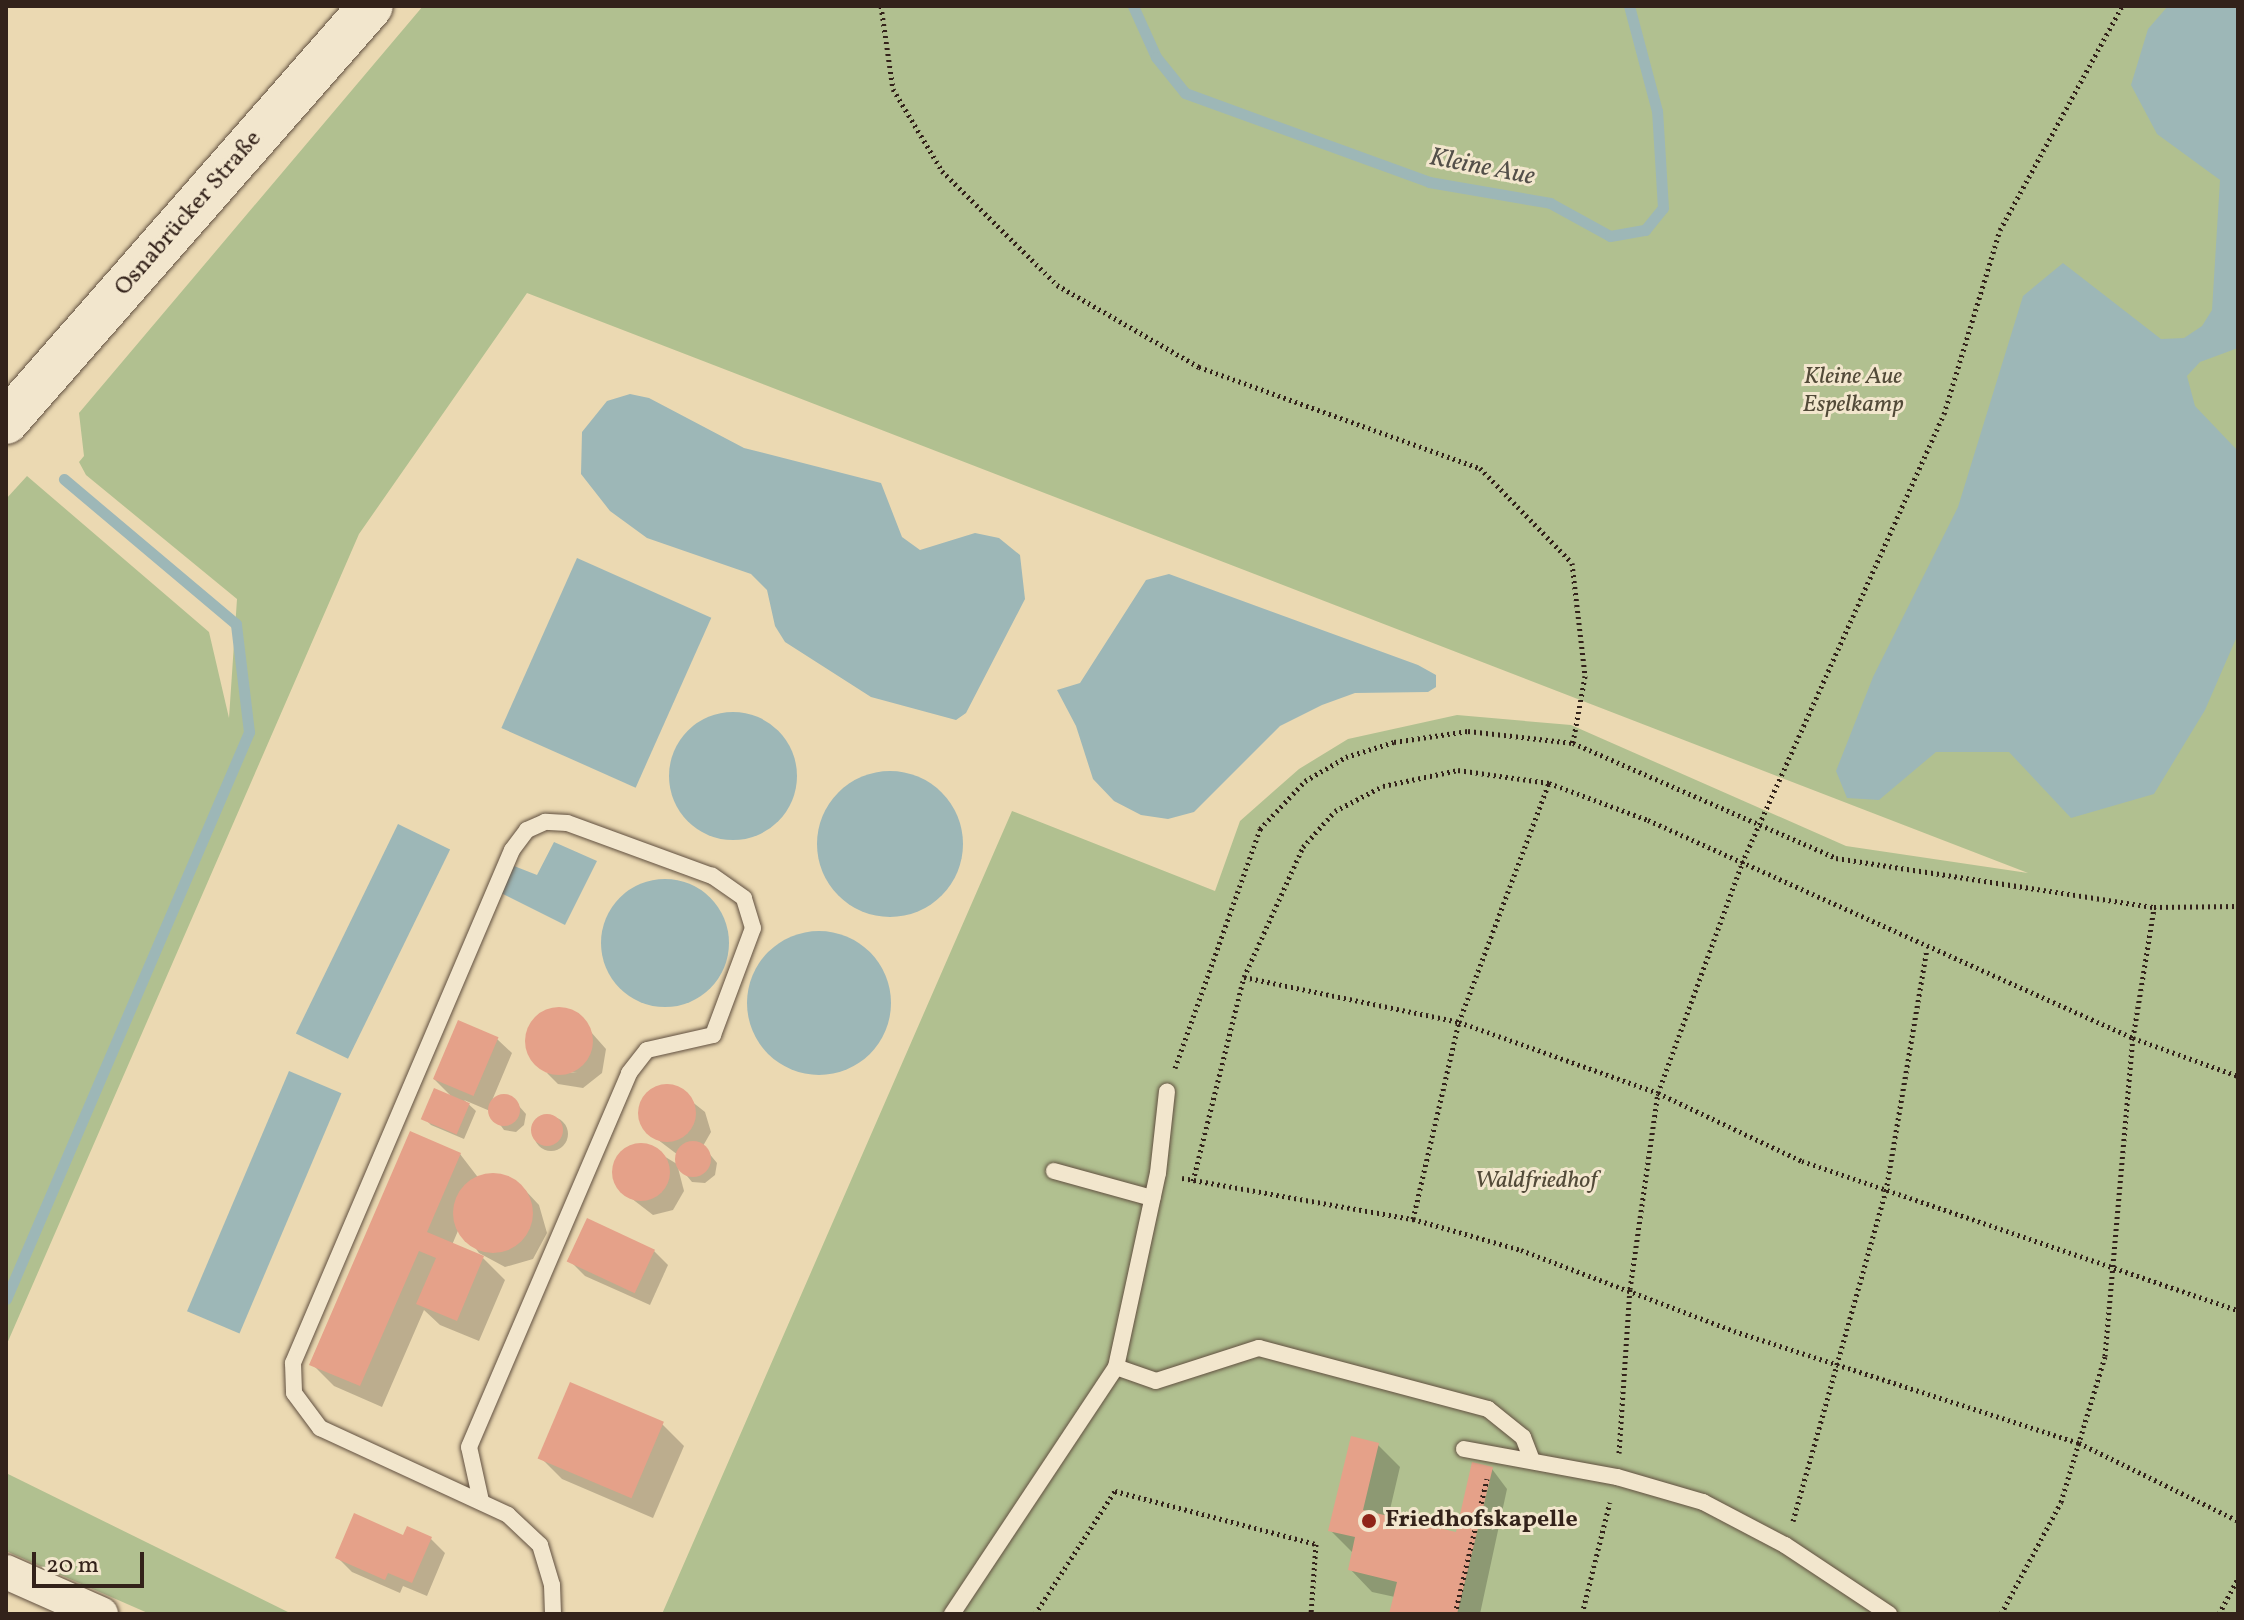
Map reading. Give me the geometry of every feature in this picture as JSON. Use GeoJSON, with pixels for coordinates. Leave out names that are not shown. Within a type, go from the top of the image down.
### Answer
{"type":"FeatureCollection","features":[{"type":"Feature","properties":{"kind":"main road","name":"Osnabrücker Straße"},"geometry":{"type":"LineString","coordinates":[[6,422],[371,6]]}},
{"type":"Feature","properties":{"kind":"street"},"geometry":{"type":"LineString","coordinates":[[6,1572],[101,1614]]}},
{"type":"Feature","properties":{"kind":"lane"},"geometry":{"type":"LineString","coordinates":[[481,1501],[469,1447],[629,1073],[655,1046],[713,1035],[753,928],[744,898],[712,876],[567,823],[545,822],[527,830],[512,850],[293,1363],[294,1393],[320,1428],[508,1515],[540,1545],[552,1585],[553,1614]]}},
{"type":"Feature","properties":{"kind":"lane"},"geometry":{"type":"LineString","coordinates":[[952,1614],[1116,1367],[1158,1173],[1167,1091]]}},
{"type":"Feature","properties":{"kind":"lane"},"geometry":{"type":"LineString","coordinates":[[1054,1171],[1152,1198]]}},
{"type":"Feature","properties":{"kind":"lane"},"geometry":{"type":"LineString","coordinates":[[1116,1367],[1156,1381],[1259,1348],[1488,1409],[1523,1437],[1532,1460]]}},
{"type":"Feature","properties":{"kind":"lane"},"geometry":{"type":"LineString","coordinates":[[1464,1449],[1493,1452],[1663,1487],[1785,1545],[1889,1614]]}},
{"type":"Feature","properties":{"kind":"path"},"geometry":{"type":"LineString","coordinates":[[881,6],[893,89],[942,171],[1057,285],[1199,367],[1480,468],[1572,563],[1585,676],[1573,743]]}},
{"type":"Feature","properties":{"kind":"path"},"geometry":{"type":"LineString","coordinates":[[1630,1289],[1658,1093],[1742,863],[1944,414],[2000,230],[2122,6]]}},
{"type":"Feature","properties":{"kind":"path"},"geometry":{"type":"LineString","coordinates":[[1167,1091],[1260,829],[1305,781],[1346,757],[1394,742],[1468,731],[1573,743],[1760,822],[1836,858],[2154,907],[2238,906]]}},
{"type":"Feature","properties":{"kind":"path"},"geometry":{"type":"LineString","coordinates":[[1193,1181],[1244,977],[1297,857],[1335,811],[1383,786],[1458,770],[1549,783],[1742,863],[1927,949],[2133,1038],[2238,1076]]}},
{"type":"Feature","properties":{"kind":"path"},"geometry":{"type":"LineString","coordinates":[[1413,1219],[1459,1022],[1549,783]]}},
{"type":"Feature","properties":{"kind":"path"},"geometry":{"type":"LineString","coordinates":[[2001,1614],[2061,1502],[2105,1356],[2117,1266],[2133,1038],[2154,907]]}},
{"type":"Feature","properties":{"kind":"path"},"geometry":{"type":"LineString","coordinates":[[1785,1545],[1839,1366],[1886,1191],[1927,949]]}},
{"type":"Feature","properties":{"kind":"path"},"geometry":{"type":"LineString","coordinates":[[1244,977],[1459,1022],[1658,1093],[1802,1161],[2117,1266],[2238,1310]]}},
{"type":"Feature","properties":{"kind":"path"},"geometry":{"type":"LineString","coordinates":[[1158,1173],[1413,1219],[1630,1289],[1839,1366],[2079,1443],[2238,1521]]}},
{"type":"Feature","properties":{"kind":"path"},"geometry":{"type":"LineString","coordinates":[[1455,1614],[1493,1452]]}},
{"type":"Feature","properties":{"kind":"path"},"geometry":{"type":"LineString","coordinates":[[1035,1614],[1115,1491],[1316,1544],[1311,1614]]}},
{"type":"Feature","properties":{"kind":"path"},"geometry":{"type":"LineString","coordinates":[[2219,1614],[2238,1579]]}},
{"type":"Feature","properties":{"kind":"green space"},"geometry":{"type":"Polygon","coordinates":[[[423,6],[2238,6],[2238,1614],[662,1614],[1012,811],[1215,891],[1240,821],[1299,769],[1348,739],[1457,715],[1571,725],[1846,846],[2028,873],[527,293],[359,534],[6,1346],[6,499],[27,476],[209,632],[229,718],[237,599],[86,475],[79,462],[84,456],[79,413],[423,6]]]}},
{"type":"Feature","properties":{"kind":"green space"},"geometry":{"type":"Polygon","coordinates":[[[6,1473],[292,1614],[150,1614],[6,1551],[6,1473]]]}},
{"type":"Feature","properties":{"kind":"water"},"geometry":{"type":"Polygon","coordinates":[[[2168,6],[2238,6],[2238,348],[2200,362],[2187,376],[2195,406],[2238,451],[2238,634],[2205,710],[2154,794],[2071,818],[2009,752],[1936,752],[1879,800],[1847,798],[1836,771],[1873,677],[1958,507],[2023,296],[2063,263],[2161,339],[2184,338],[2202,326],[2212,310],[2220,180],[2157,134],[2131,85],[2148,29],[2168,6]]]}},
{"type":"Feature","properties":{"kind":"water"},"geometry":{"type":"Polygon","coordinates":[[[630,394],[649,398],[744,448],[881,483],[902,537],[920,550],[975,533],[999,538],[1020,555],[1025,599],[966,713],[956,720],[871,697],[785,642],[775,626],[767,590],[751,574],[647,538],[610,511],[581,474],[582,432],[607,401],[630,394]]]}},
{"type":"Feature","properties":{"kind":"water"},"geometry":{"type":"Polygon","coordinates":[[[577,558],[711,618],[636,788],[501,728],[577,558]]]}},
{"type":"Feature","properties":{"kind":"water"},"geometry":{"type":"Polygon","coordinates":[[[1169,574],[1418,665],[1436,675],[1436,687],[1428,692],[1355,693],[1322,705],[1280,726],[1194,812],[1168,819],[1141,815],[1114,801],[1093,779],[1076,726],[1057,690],[1080,683],[1146,580],[1169,574]]]}},
{"type":"Feature","properties":{"kind":"water"},"geometry":{"type":"Polygon","coordinates":[[[733,712],[758,716],[779,730],[793,751],[797,776],[793,801],[779,822],[758,836],[733,840],[708,836],[687,822],[673,801],[669,776],[673,751],[687,730],[708,716],[733,712]]]}},
{"type":"Feature","properties":{"kind":"water"},"geometry":{"type":"Polygon","coordinates":[[[890,771],[918,777],[941,793],[957,816],[963,844],[957,872],[941,895],[918,911],[890,917],[862,911],[839,895],[823,872],[817,844],[823,816],[839,793],[862,777],[890,771]]]}},
{"type":"Feature","properties":{"kind":"water"},"geometry":{"type":"Polygon","coordinates":[[[398,824],[450,849],[348,1059],[296,1033],[398,824]]]}},
{"type":"Feature","properties":{"kind":"water"},"geometry":{"type":"Polygon","coordinates":[[[554,842],[597,861],[565,925],[501,893],[514,866],[537,875],[554,842]]]}},
{"type":"Feature","properties":{"kind":"water"},"geometry":{"type":"Polygon","coordinates":[[[665,879],[690,884],[711,897],[724,918],[729,943],[724,968],[711,989],[690,1002],[665,1007],[640,1002],[619,989],[606,968],[601,943],[606,918],[619,897],[640,884],[665,879]]]}},
{"type":"Feature","properties":{"kind":"water"},"geometry":{"type":"Polygon","coordinates":[[[819,931],[847,936],[870,952],[886,975],[891,1003],[886,1031],[870,1054],[847,1070],[819,1075],[791,1070],[768,1054],[752,1031],[747,1003],[752,975],[768,952],[791,936],[819,931]]]}},
{"type":"Feature","properties":{"kind":"water"},"geometry":{"type":"Polygon","coordinates":[[[289,1071],[341,1093],[239,1334],[187,1311],[289,1071]]]}},
{"type":"Feature","properties":{"kind":"building"},"geometry":{"type":"Polygon","coordinates":[[[559,1007],[583,1017],[593,1041],[583,1065],[559,1075],[535,1065],[525,1041],[535,1017],[559,1007]]]}},
{"type":"Feature","properties":{"kind":"building"},"geometry":{"type":"Polygon","coordinates":[[[458,1020],[499,1037],[473,1096],[433,1079],[458,1020]]]}},
{"type":"Feature","properties":{"kind":"building"},"geometry":{"type":"Polygon","coordinates":[[[667,1084],[688,1092],[696,1113],[688,1134],[667,1142],[646,1134],[638,1113],[646,1092],[667,1084]]]}},
{"type":"Feature","properties":{"kind":"building"},"geometry":{"type":"Polygon","coordinates":[[[434,1088],[470,1103],[457,1135],[421,1119],[434,1088]]]}},
{"type":"Feature","properties":{"kind":"building"},"geometry":{"type":"Polygon","coordinates":[[[504,1094],[516,1098],[520,1110],[516,1122],[504,1126],[492,1122],[488,1110],[492,1098],[504,1094]]]}},
{"type":"Feature","properties":{"kind":"building"},"geometry":{"type":"Polygon","coordinates":[[[547,1114],[559,1118],[563,1130],[559,1142],[547,1146],[535,1142],[531,1130],[535,1118],[547,1114]]]}},
{"type":"Feature","properties":{"kind":"building"},"geometry":{"type":"Polygon","coordinates":[[[410,1131],[461,1153],[427,1232],[484,1256],[457,1321],[416,1304],[436,1258],[419,1251],[360,1386],[309,1365],[410,1131]]]}},
{"type":"Feature","properties":{"kind":"building"},"geometry":{"type":"Polygon","coordinates":[[[693,1141],[706,1146],[711,1159],[706,1172],[693,1177],[680,1172],[675,1159],[680,1146],[693,1141]]]}},
{"type":"Feature","properties":{"kind":"building"},"geometry":{"type":"Polygon","coordinates":[[[641,1143],[662,1151],[670,1172],[662,1193],[641,1201],[620,1193],[612,1172],[620,1151],[641,1143]]]}},
{"type":"Feature","properties":{"kind":"building"},"geometry":{"type":"Polygon","coordinates":[[[493,1173],[508,1176],[521,1185],[530,1198],[533,1213],[530,1228],[521,1241],[508,1250],[493,1253],[478,1250],[465,1241],[456,1228],[453,1213],[456,1198],[465,1185],[478,1176],[493,1173]]]}},
{"type":"Feature","properties":{"kind":"building"},"geometry":{"type":"Polygon","coordinates":[[[587,1218],[655,1250],[635,1293],[567,1262],[587,1218]]]}},
{"type":"Feature","properties":{"kind":"building"},"geometry":{"type":"Polygon","coordinates":[[[570,1382],[664,1422],[631,1498],[538,1458],[570,1382]]]}},
{"type":"Feature","properties":{"kind":"building","name":"Friedhofskapelle"},"geometry":{"type":"Polygon","coordinates":[[[1351,1436],[1379,1443],[1363,1510],[1456,1532],[1472,1462],[1493,1467],[1457,1614],[1389,1614],[1397,1582],[1348,1570],[1355,1537],[1328,1531],[1351,1436]]]}},
{"type":"Feature","properties":{"kind":"building"},"geometry":{"type":"Polygon","coordinates":[[[354,1513],[403,1535],[407,1526],[432,1537],[412,1583],[388,1573],[385,1580],[335,1558],[354,1513]]]}},
{"type":"Feature","properties":{"kind":"waterway","name":"Kleine Aue"},"geometry":{"type":"LineString","coordinates":[[1133,6],[1156,57],[1185,93],[1429,182],[1550,203],[1610,236],[1645,230],[1663,208],[1657,111],[1629,6]]}},
{"type":"Feature","properties":{"kind":"waterway"},"geometry":{"type":"LineString","coordinates":[[6,1299],[249,732],[236,624],[64,479]]}},
{"type":"Feature","properties":{"kind":"place","name":"Friedhofskapelle"},"geometry":{"type":"Point","coordinates":[1369,1521]}},
{"type":"Feature","properties":{"kind":"park label","name":"Kleine Aue Espelkamp"},"geometry":{"type":"Point","coordinates":[1853,392]}},
{"type":"Feature","properties":{"kind":"park label","name":"Waldfriedhof"},"geometry":{"type":"Point","coordinates":[1536,1182]}}]}
